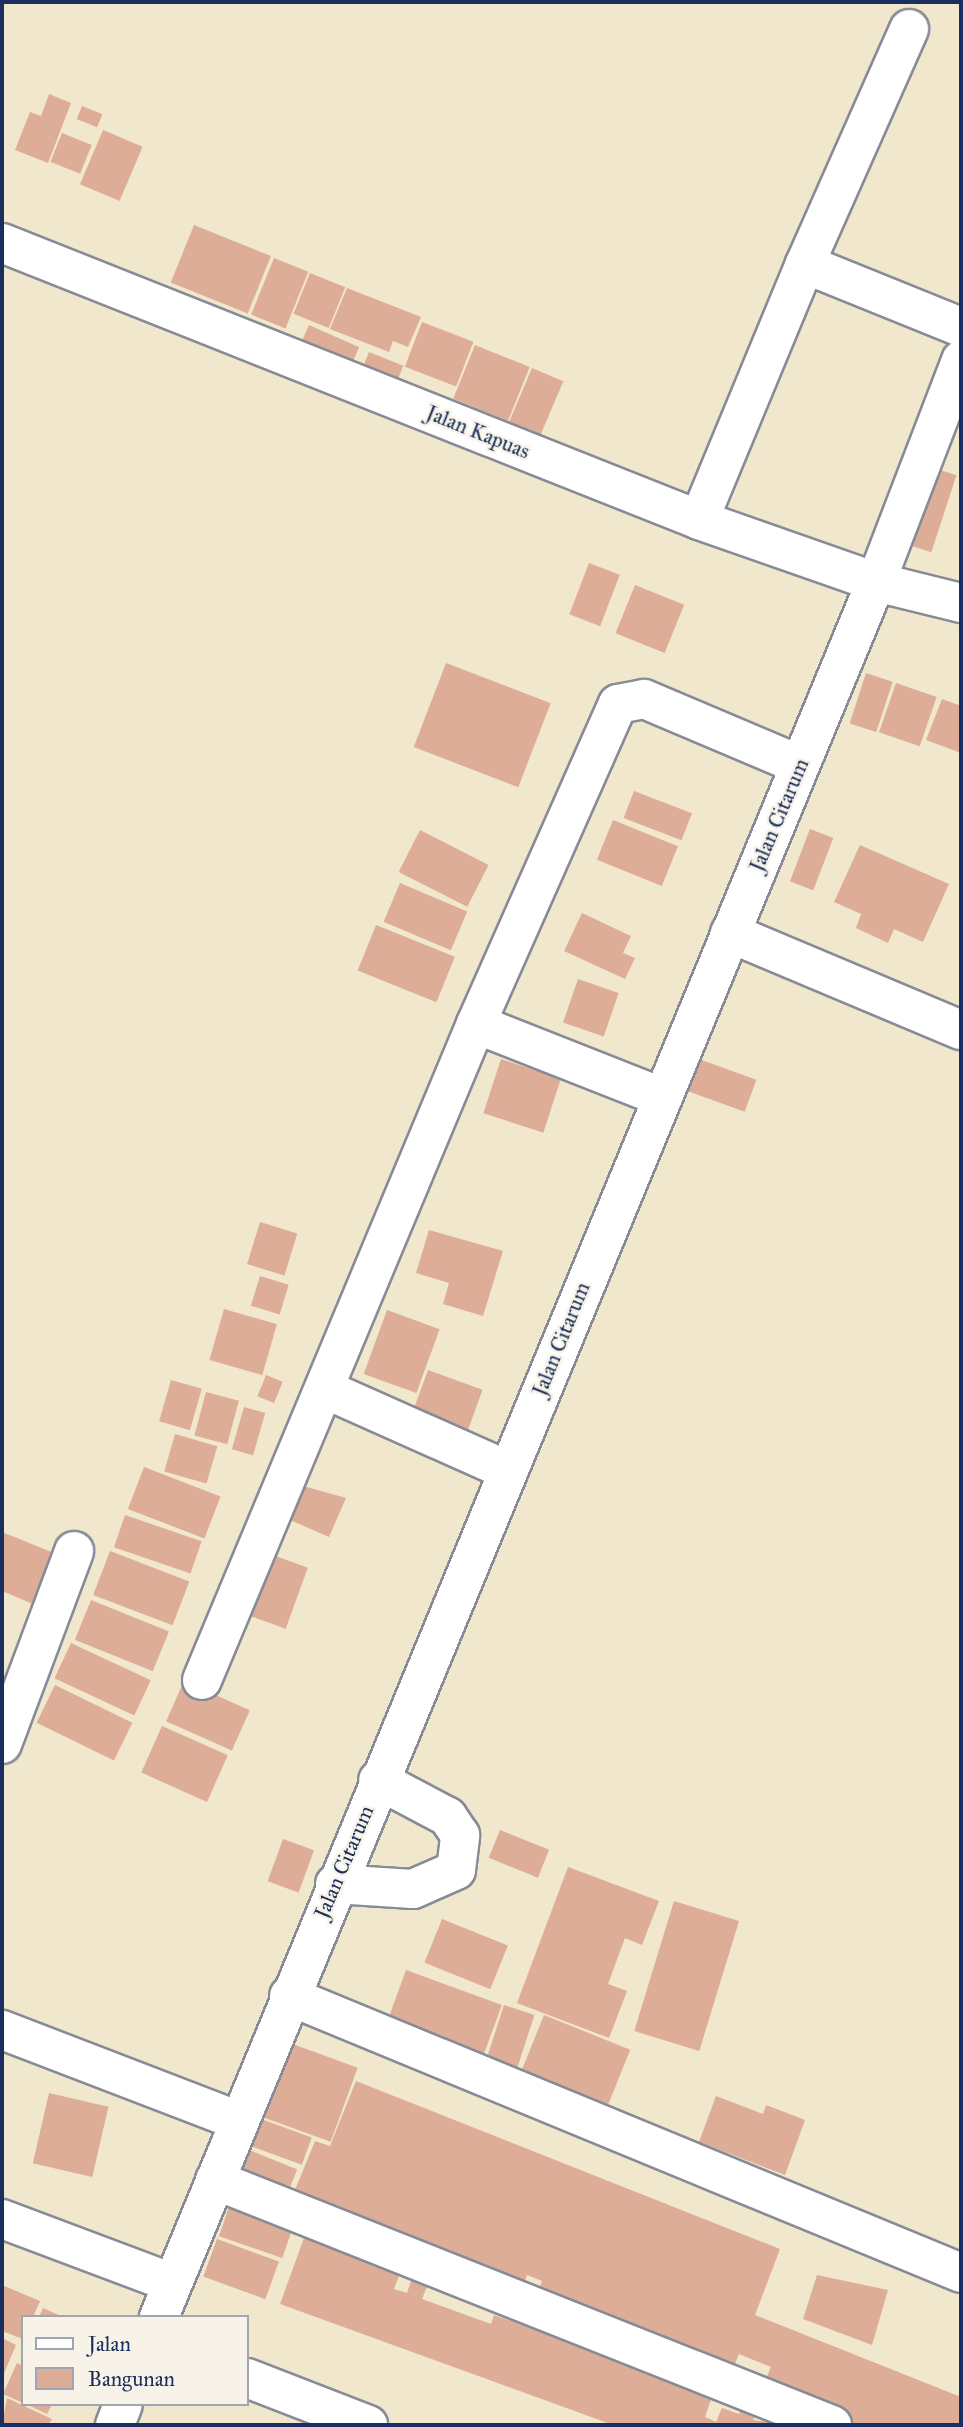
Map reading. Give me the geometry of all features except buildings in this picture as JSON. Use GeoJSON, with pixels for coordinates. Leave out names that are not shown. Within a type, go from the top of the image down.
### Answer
{"type":"FeatureCollection","features":[{"type":"Feature","properties":{"kind":"street"},"geometry":{"type":"LineString","coordinates":[[699,520],[805,264],[909,29]]}},
{"type":"Feature","properties":{"kind":"street","name":"Jalan Kapuas"},"geometry":{"type":"LineString","coordinates":[[2,243],[699,520],[876,582],[961,603]]}},
{"type":"Feature","properties":{"kind":"street"},"geometry":{"type":"LineString","coordinates":[[805,264],[961,327]]}},
{"type":"Feature","properties":{"kind":"street","name":"Jalan Citarum"},"geometry":{"type":"LineString","coordinates":[[166,2300],[237,2120],[876,582],[961,360]]}},
{"type":"Feature","properties":{"kind":"street"},"geometry":{"type":"LineString","coordinates":[[202,1680],[327,1390],[476,1024],[618,704],[644,699],[800,765]]}},
{"type":"Feature","properties":{"kind":"street"},"geometry":{"type":"LineString","coordinates":[[730,933],[961,1030]]}},
{"type":"Feature","properties":{"kind":"street"},"geometry":{"type":"LineString","coordinates":[[476,1024],[661,1097]]}},
{"type":"Feature","properties":{"kind":"street"},"geometry":{"type":"LineString","coordinates":[[327,1390],[507,1471]]}},
{"type":"Feature","properties":{"kind":"street"},"geometry":{"type":"LineString","coordinates":[[2,1744],[74,1551]]}},
{"type":"Feature","properties":{"kind":"street"},"geometry":{"type":"LineString","coordinates":[[335,1884],[413,1889],[456,1870],[460,1836],[448,1817],[378,1780]]}},
{"type":"Feature","properties":{"kind":"street"},"geometry":{"type":"LineString","coordinates":[[289,1996],[961,2273]]}},
{"type":"Feature","properties":{"kind":"street"},"geometry":{"type":"LineString","coordinates":[[2,2030],[237,2120]]}},
{"type":"Feature","properties":{"kind":"street"},"geometry":{"type":"LineString","coordinates":[[215,2179],[832,2425]]}},
{"type":"Feature","properties":{"kind":"street"},"geometry":{"type":"LineString","coordinates":[[2,2219],[166,2300]]}},
{"type":"Feature","properties":{"kind":"street"},"geometry":{"type":"LineString","coordinates":[[248,2378],[368,2425]]}},
{"type":"Feature","properties":{"kind":"street"},"geometry":{"type":"LineString","coordinates":[[115,2425],[122,2406]]}}]}
